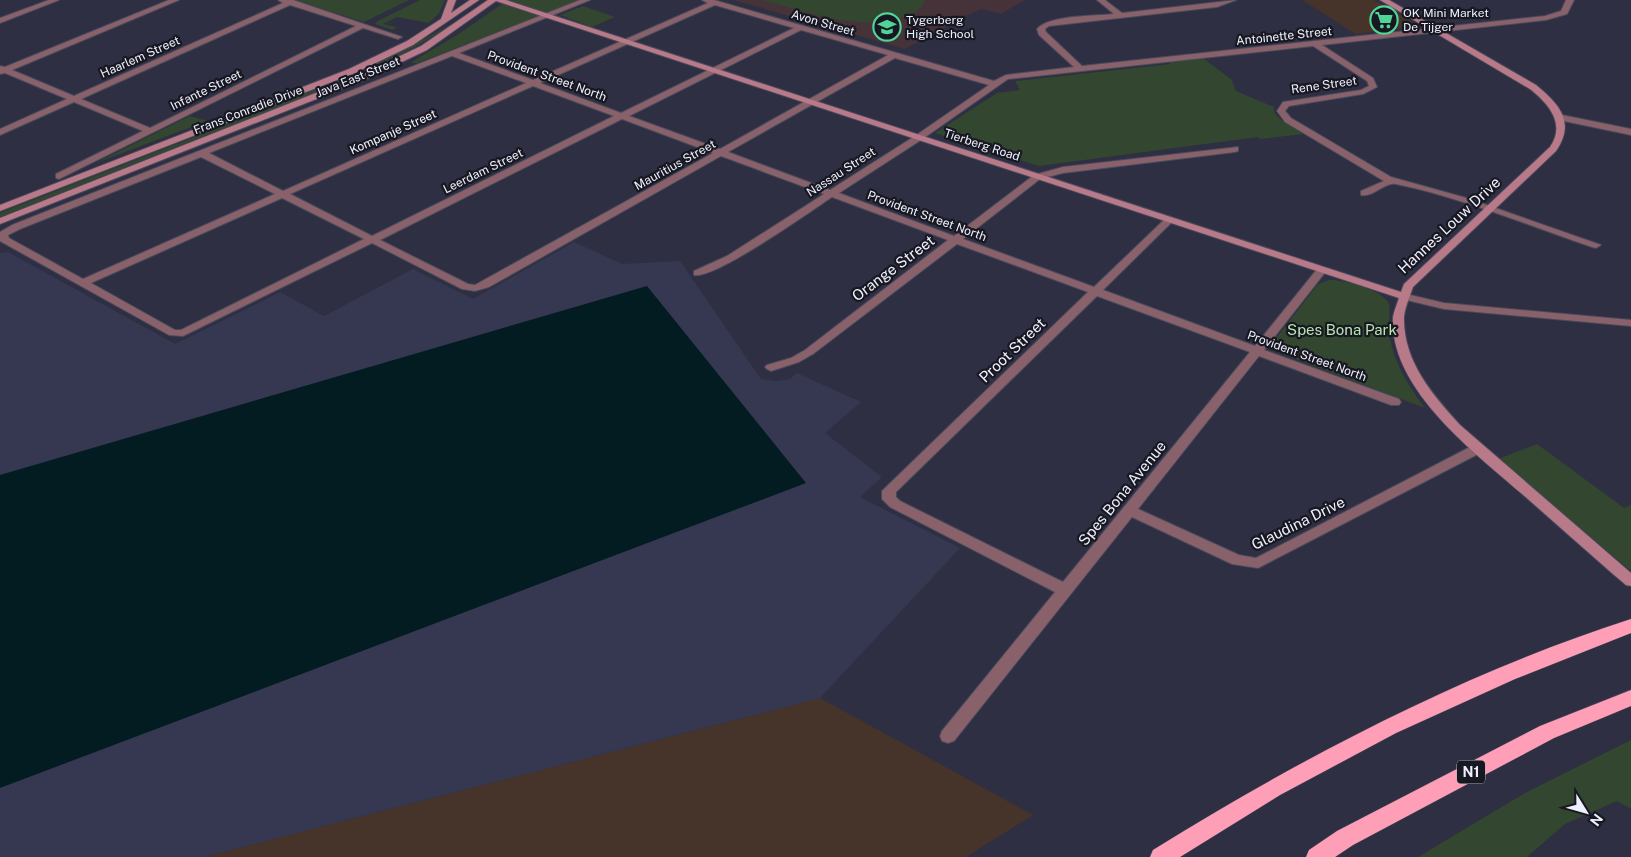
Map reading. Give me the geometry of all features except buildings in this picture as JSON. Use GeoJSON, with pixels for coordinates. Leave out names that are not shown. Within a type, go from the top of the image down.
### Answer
{"type":"FeatureCollection","features":[{"type":"Feature","properties":{"kind":"highway"},"geometry":{"type":"LineString","coordinates":[[1161,857],[1287,779],[1380,731],[1474,688],[1626,628]]}},
{"type":"Feature","properties":{"kind":"highway","name":"N1"},"geometry":{"type":"LineString","coordinates":[[1317,857],[1345,838],[1547,732],[1631,698]]}},
{"type":"Feature","properties":{"kind":"street"},"geometry":{"type":"LineString","coordinates":[[0,21],[55,0]]}},
{"type":"Feature","properties":{"kind":"street"},"geometry":{"type":"LineString","coordinates":[[2,70],[175,0]]}},
{"type":"Feature","properties":{"kind":"street"},"geometry":{"type":"LineString","coordinates":[[444,21],[452,0]]}},
{"type":"Feature","properties":{"kind":"street","name":"Frans Conradie Drive"},"geometry":{"type":"LineString","coordinates":[[0,208],[352,71],[410,43],[475,0]]}},
{"type":"Feature","properties":{"kind":"street","name":"Frans Conradie Drive"},"geometry":{"type":"LineString","coordinates":[[0,221],[368,76],[424,48],[493,0]]}},
{"type":"Feature","properties":{"kind":"street","name":"Tierberg Road"},"geometry":{"type":"LineString","coordinates":[[499,0],[1402,296]]}},
{"type":"Feature","properties":{"kind":"street","name":"Tierberg Road"},"geometry":{"type":"LineString","coordinates":[[522,0],[550,16]]}},
{"type":"Feature","properties":{"kind":"street","name":"Java East Street"},"geometry":{"type":"LineString","coordinates":[[82,283],[4,239],[2,236],[16,227],[550,16],[586,0]]}},
{"type":"Feature","properties":{"kind":"street","name":"Avon Street"},"geometry":{"type":"LineString","coordinates":[[704,0],[994,84]]}},
{"type":"Feature","properties":{"kind":"street"},"geometry":{"type":"LineString","coordinates":[[1101,0],[1120,15]]}},
{"type":"Feature","properties":{"kind":"street"},"geometry":{"type":"LineString","coordinates":[[1080,69],[1042,33],[1041,27],[1055,22],[1222,5],[1232,0]]}},
{"type":"Feature","properties":{"kind":"street"},"geometry":{"type":"LineString","coordinates":[[1384,0],[1529,84],[1549,102],[1562,118],[1631,132]]}},
{"type":"Feature","properties":{"kind":"street","name":"Antoinette Street"},"geometry":{"type":"LineString","coordinates":[[994,84],[1012,76],[1552,17],[1564,12],[1570,0]]}},
{"type":"Feature","properties":{"kind":"street"},"geometry":{"type":"LineString","coordinates":[[286,1],[398,36]]}},
{"type":"Feature","properties":{"kind":"street","name":"Haarlem Street"},"geometry":{"type":"LineString","coordinates":[[0,132],[286,1]]}},
{"type":"Feature","properties":{"kind":"street","name":"Kompanje Street"},"geometry":{"type":"LineString","coordinates":[[82,283],[714,3]]}},
{"type":"Feature","properties":{"kind":"street","name":"Infante Street"},"geometry":{"type":"LineString","coordinates":[[60,176],[363,26]]}},
{"type":"Feature","properties":{"kind":"street","name":"Leerdam Street"},"geometry":{"type":"LineString","coordinates":[[82,283],[176,333],[192,329],[800,28]]}},
{"type":"Feature","properties":{"kind":"street","name":"Rene Street"},"geometry":{"type":"LineString","coordinates":[[1316,44],[1370,80],[1373,87],[1357,94],[1289,102],[1282,107],[1282,113],[1292,123],[1393,180],[1491,209],[1596,245]]}},
{"type":"Feature","properties":{"kind":"street","name":"Provident Street North"},"geometry":{"type":"LineString","coordinates":[[451,54],[1395,402]]}},
{"type":"Feature","properties":{"kind":"street","name":"Mauritius Street"},"geometry":{"type":"LineString","coordinates":[[372,240],[466,287],[475,288],[485,285],[894,55]]}},
{"type":"Feature","properties":{"kind":"street"},"geometry":{"type":"LineString","coordinates":[[2,70],[150,131]]}},
{"type":"Feature","properties":{"kind":"street","name":"Nassau Street"},"geometry":{"type":"LineString","coordinates":[[698,273],[731,258],[918,138],[986,92],[994,84]]}},
{"type":"Feature","properties":{"kind":"street","name":"Hannes Louw Drive"},"geometry":{"type":"LineString","coordinates":[[1562,118],[1562,130],[1558,145],[1491,209],[1414,277],[1402,296],[1399,310],[1400,335],[1412,371],[1437,409],[1477,449],[1631,581]]}},
{"type":"Feature","properties":{"kind":"street","name":"Orange Street"},"geometry":{"type":"LineString","coordinates":[[770,367],[802,356],[1037,177],[1062,170],[1235,149]]}},
{"type":"Feature","properties":{"kind":"street"},"geometry":{"type":"LineString","coordinates":[[201,153],[372,240]]}},
{"type":"Feature","properties":{"kind":"street"},"geometry":{"type":"LineString","coordinates":[[1364,193],[1393,180]]}},
{"type":"Feature","properties":{"kind":"street","name":"Proot Street"},"geometry":{"type":"LineString","coordinates":[[1065,590],[895,504],[888,495],[891,487],[1168,220]]}},
{"type":"Feature","properties":{"kind":"street","name":"Spes Bona Avenue"},"geometry":{"type":"LineString","coordinates":[[948,736],[1322,270]]}},
{"type":"Feature","properties":{"kind":"street"},"geometry":{"type":"LineString","coordinates":[[1402,296],[1444,306],[1631,323]]}},
{"type":"Feature","properties":{"kind":"street","name":"Glaudina Drive"},"geometry":{"type":"LineString","coordinates":[[1129,510],[1238,560],[1258,563],[1477,449]]}},
{"type":"Feature","properties":{"kind":"shaded area","name":"Tygerberg High School"},"geometry":{"type":"Polygon","coordinates":[[[733,0],[1025,0],[1001,14],[981,9],[976,11],[905,49],[733,0]]]}},
{"type":"Feature","properties":{"kind":"shaded area"},"geometry":{"type":"Polygon","coordinates":[[[1302,0],[1374,0],[1420,26],[1356,34],[1302,0]]]}},
{"type":"Feature","properties":{"kind":"shaded area"},"geometry":{"type":"Polygon","coordinates":[[[574,242],[622,264],[680,261],[761,379],[777,381],[790,379],[797,373],[861,402],[825,433],[882,477],[860,497],[960,548],[820,698],[204,857],[0,857],[0,253],[8,252],[175,344],[280,292],[324,316],[413,269],[473,299],[574,242]]]}},
{"type":"Feature","properties":{"kind":"shaded area"},"geometry":{"type":"Polygon","coordinates":[[[647,286],[806,483],[0,788],[0,475],[647,286]]]}},
{"type":"Feature","properties":{"kind":"shaded area"},"geometry":{"type":"Polygon","coordinates":[[[820,698],[1033,815],[966,857],[204,857],[820,698]]]}},
{"type":"Feature","properties":{"kind":"green space"},"geometry":{"type":"Polygon","coordinates":[[[294,0],[409,0],[364,22],[294,0]]]}},
{"type":"Feature","properties":{"kind":"green space"},"geometry":{"type":"Polygon","coordinates":[[[420,0],[445,0],[439,13],[429,23],[397,17],[383,24],[397,27],[392,30],[375,24],[378,21],[420,0]]]}},
{"type":"Feature","properties":{"kind":"green space"},"geometry":{"type":"Polygon","coordinates":[[[508,0],[580,0],[417,63],[410,63],[457,35],[508,0]]]}},
{"type":"Feature","properties":{"kind":"green space"},"geometry":{"type":"Polygon","coordinates":[[[762,0],[925,0],[921,7],[912,14],[891,20],[854,22],[816,15],[762,0]]]}},
{"type":"Feature","properties":{"kind":"green space"},"geometry":{"type":"Polygon","coordinates":[[[583,6],[615,17],[592,27],[560,15],[583,6]]]}},
{"type":"Feature","properties":{"kind":"green space"},"geometry":{"type":"Polygon","coordinates":[[[459,20],[417,46],[361,74],[0,217],[0,213],[348,77],[391,57],[459,20]]]}},
{"type":"Feature","properties":{"kind":"green space"},"geometry":{"type":"Polygon","coordinates":[[[1203,58],[1231,79],[1236,91],[1274,107],[1274,112],[1280,119],[1304,134],[1260,139],[1258,137],[1039,166],[935,133],[997,93],[1020,90],[1015,81],[1171,64],[1169,62],[1203,58]]]}},
{"type":"Feature","properties":{"kind":"green space"},"geometry":{"type":"Polygon","coordinates":[[[190,116],[207,121],[96,163],[190,116]]]}},
{"type":"Feature","properties":{"kind":"green space","name":"Spes Bona Park"},"geometry":{"type":"Polygon","coordinates":[[[1329,280],[1351,283],[1370,290],[1378,293],[1388,302],[1390,309],[1389,329],[1394,353],[1407,382],[1425,408],[1272,350],[1270,346],[1318,284],[1329,280]]]}},
{"type":"Feature","properties":{"kind":"green space"},"geometry":{"type":"Polygon","coordinates":[[[1537,444],[1624,508],[1631,505],[1631,571],[1498,459],[1537,444]]]}},
{"type":"Feature","properties":{"kind":"green space"},"geometry":{"type":"Polygon","coordinates":[[[1631,740],[1631,809],[1617,801],[1565,824],[1527,857],[1418,857],[1525,793],[1631,740]]]}},
{"type":"Feature","properties":{"kind":"place","name":"OK Mini Market De Tijger"},"geometry":{"type":"Point","coordinates":[1384,20]}},
{"type":"Feature","properties":{"kind":"place","name":"Tygerberg High School"},"geometry":{"type":"Point","coordinates":[887,27]}}]}
